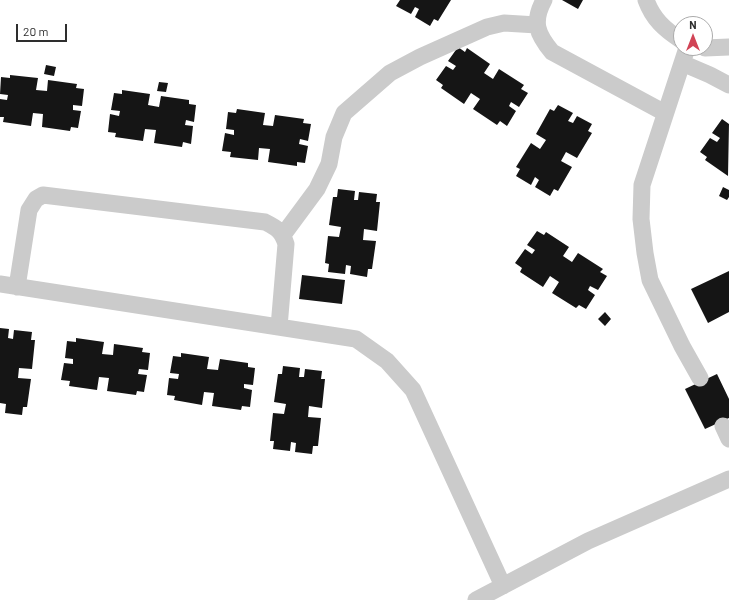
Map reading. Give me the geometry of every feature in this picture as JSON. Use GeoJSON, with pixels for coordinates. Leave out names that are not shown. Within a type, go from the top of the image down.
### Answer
{"type":"FeatureCollection","features":[{"type":"Feature","properties":{"kind":"street"},"geometry":{"type":"LineString","coordinates":[[544,0],[539,10],[538,25],[541,39],[552,52],[665,113]]}},
{"type":"Feature","properties":{"kind":"street"},"geometry":{"type":"LineString","coordinates":[[646,0],[650,12],[667,32],[673,35]]}},
{"type":"Feature","properties":{"kind":"street"},"geometry":{"type":"LineString","coordinates":[[283,235],[317,189],[329,164],[334,137],[344,113],[390,73],[420,57],[487,27],[504,23],[538,25]]}},
{"type":"Feature","properties":{"kind":"street"},"geometry":{"type":"LineString","coordinates":[[713,48],[729,47]]}},
{"type":"Feature","properties":{"kind":"street"},"geometry":{"type":"LineString","coordinates":[[685,56],[642,185],[641,219],[650,280],[682,346],[700,378]]}},
{"type":"Feature","properties":{"kind":"street"},"geometry":{"type":"LineString","coordinates":[[686,56],[710,74],[729,85]]}},
{"type":"Feature","properties":{"kind":"street"},"geometry":{"type":"LineString","coordinates":[[17,287],[29,210],[36,199],[43,195],[264,222],[276,228],[283,235],[286,244],[279,327]]}},
{"type":"Feature","properties":{"kind":"street"},"geometry":{"type":"LineString","coordinates":[[0,284],[356,339],[387,361],[413,390],[503,586]]}},
{"type":"Feature","properties":{"kind":"street"},"geometry":{"type":"LineString","coordinates":[[476,600],[588,541],[729,479]]}},
{"type":"Feature","properties":{"kind":"building"},"geometry":{"type":"Polygon","coordinates":[[[400,0],[451,0],[438,21],[434,19],[430,26],[415,17],[419,9],[415,7],[411,14],[396,6],[400,0]]]}},
{"type":"Feature","properties":{"kind":"building"},"geometry":{"type":"Polygon","coordinates":[[[562,0],[583,0],[578,9],[562,0]]]}},
{"type":"Feature","properties":{"kind":"building"},"geometry":{"type":"Polygon","coordinates":[[[458,47],[465,52],[467,48],[490,64],[484,73],[493,79],[499,69],[524,85],[521,89],[528,93],[519,107],[511,102],[509,106],[516,111],[507,126],[500,121],[497,125],[473,109],[480,99],[471,93],[464,104],[441,88],[443,85],[436,80],[446,66],[453,70],[456,66],[448,61],[458,47]]]}},
{"type":"Feature","properties":{"kind":"building"},"geometry":{"type":"Polygon","coordinates":[[[46,65],[56,67],[54,76],[44,74],[46,65]]]}},
{"type":"Feature","properties":{"kind":"building"},"geometry":{"type":"Polygon","coordinates":[[[10,75],[38,78],[36,90],[47,91],[48,80],[77,84],[76,88],[84,89],[82,106],[73,105],[73,110],[81,111],[78,128],[71,127],[70,131],[42,127],[43,114],[33,113],[31,126],[3,122],[4,117],[0,117],[0,99],[7,100],[8,95],[0,94],[1,77],[10,78],[10,75]]]}},
{"type":"Feature","properties":{"kind":"building"},"geometry":{"type":"Polygon","coordinates":[[[159,82],[168,83],[166,92],[157,91],[159,82]]]}},
{"type":"Feature","properties":{"kind":"building"},"geometry":{"type":"Polygon","coordinates":[[[122,90],[150,94],[148,105],[159,107],[161,96],[189,100],[189,104],[196,105],[194,122],[186,120],[185,125],[193,126],[191,144],[183,142],[182,147],[154,143],[156,130],[145,129],[143,141],[115,137],[116,133],[108,132],[110,114],[119,116],[120,111],[111,110],[114,93],[122,94],[122,90]]]}},
{"type":"Feature","properties":{"kind":"building"},"geometry":{"type":"Polygon","coordinates":[[[558,105],[573,113],[568,121],[573,123],[577,116],[592,124],[588,131],[592,133],[577,158],[566,152],[561,161],[572,167],[558,191],[554,189],[550,196],[535,187],[539,180],[535,177],[531,185],[516,176],[520,169],[516,167],[531,143],[540,149],[546,140],[536,134],[550,109],[554,111],[558,105]]]}},
{"type":"Feature","properties":{"kind":"building"},"geometry":{"type":"Polygon","coordinates":[[[237,109],[265,113],[263,125],[273,126],[275,115],[304,119],[303,123],[311,124],[308,141],[300,139],[299,144],[308,146],[305,163],[297,162],[297,166],[268,162],[270,149],[259,148],[258,160],[230,157],[231,152],[222,151],[225,133],[234,135],[234,130],[226,129],[228,112],[236,113],[237,109]]]}},
{"type":"Feature","properties":{"kind":"building"},"geometry":{"type":"Polygon","coordinates":[[[722,119],[729,124],[728,176],[705,160],[707,157],[700,152],[710,138],[717,142],[720,138],[712,133],[722,119]]]}},
{"type":"Feature","properties":{"kind":"building"},"geometry":{"type":"Polygon","coordinates":[[[723,187],[729,190],[729,197],[727,200],[719,196],[723,187]]]}},
{"type":"Feature","properties":{"kind":"building"},"geometry":{"type":"Polygon","coordinates":[[[338,189],[355,191],[354,200],[358,200],[359,192],[377,194],[376,202],[380,202],[377,231],[364,229],[363,240],[376,241],[372,269],[368,269],[367,277],[350,274],[351,266],[346,265],[345,274],[328,272],[329,264],[325,263],[328,236],[339,237],[341,227],[329,225],[333,197],[337,197],[338,189]]]}},
{"type":"Feature","properties":{"kind":"building"},"geometry":{"type":"Polygon","coordinates":[[[537,231],[544,235],[546,232],[569,247],[563,256],[572,262],[578,253],[603,269],[600,272],[607,276],[598,290],[590,286],[588,290],[595,295],[586,309],[579,305],[576,308],[552,293],[559,282],[550,276],[543,287],[520,272],[522,268],[515,263],[525,249],[532,254],[535,250],[527,245],[537,231]]]}},
{"type":"Feature","properties":{"kind":"building"},"geometry":{"type":"Polygon","coordinates":[[[729,271],[729,312],[708,323],[691,289],[729,271]]]}},
{"type":"Feature","properties":{"kind":"building"},"geometry":{"type":"Polygon","coordinates":[[[302,275],[345,280],[342,304],[299,299],[302,275]]]}},
{"type":"Feature","properties":{"kind":"building"},"geometry":{"type":"Polygon","coordinates":[[[605,312],[611,319],[605,326],[598,319],[605,312]]]}},
{"type":"Feature","properties":{"kind":"building"},"geometry":{"type":"Polygon","coordinates":[[[0,328],[9,329],[8,338],[13,339],[14,330],[32,332],[31,340],[35,340],[32,369],[19,368],[18,378],[31,379],[27,407],[23,407],[22,415],[5,413],[6,404],[0,403],[0,328]]]}},
{"type":"Feature","properties":{"kind":"building"},"geometry":{"type":"Polygon","coordinates":[[[76,338],[104,342],[102,354],[113,355],[114,344],[143,348],[142,352],[150,353],[148,370],[139,369],[138,374],[147,375],[144,392],[137,391],[136,395],[107,391],[109,378],[99,377],[97,390],[69,386],[70,381],[61,380],[64,363],[73,364],[73,359],[65,358],[67,341],[76,342],[76,338]]]}},
{"type":"Feature","properties":{"kind":"building"},"geometry":{"type":"Polygon","coordinates":[[[181,353],[209,357],[207,369],[218,370],[220,359],[248,363],[248,367],[255,368],[253,385],[244,384],[244,388],[252,390],[250,407],[242,406],[241,410],[212,406],[214,393],[204,392],[202,405],[174,400],[175,396],[167,395],[169,378],[178,379],[179,374],[170,373],[173,356],[181,357],[181,353]]]}},
{"type":"Feature","properties":{"kind":"building"},"geometry":{"type":"Polygon","coordinates":[[[283,366],[300,368],[299,377],[304,377],[305,369],[322,371],[321,379],[325,379],[322,408],[309,406],[308,417],[321,418],[318,446],[313,446],[312,454],[295,452],[296,443],[291,442],[290,451],[273,449],[274,441],[270,441],[273,413],[284,414],[286,404],[274,402],[278,374],[282,374],[283,366]]]}},
{"type":"Feature","properties":{"kind":"building"},"geometry":{"type":"Polygon","coordinates":[[[717,374],[729,399],[729,418],[705,429],[685,389],[717,374]]]}}]}
